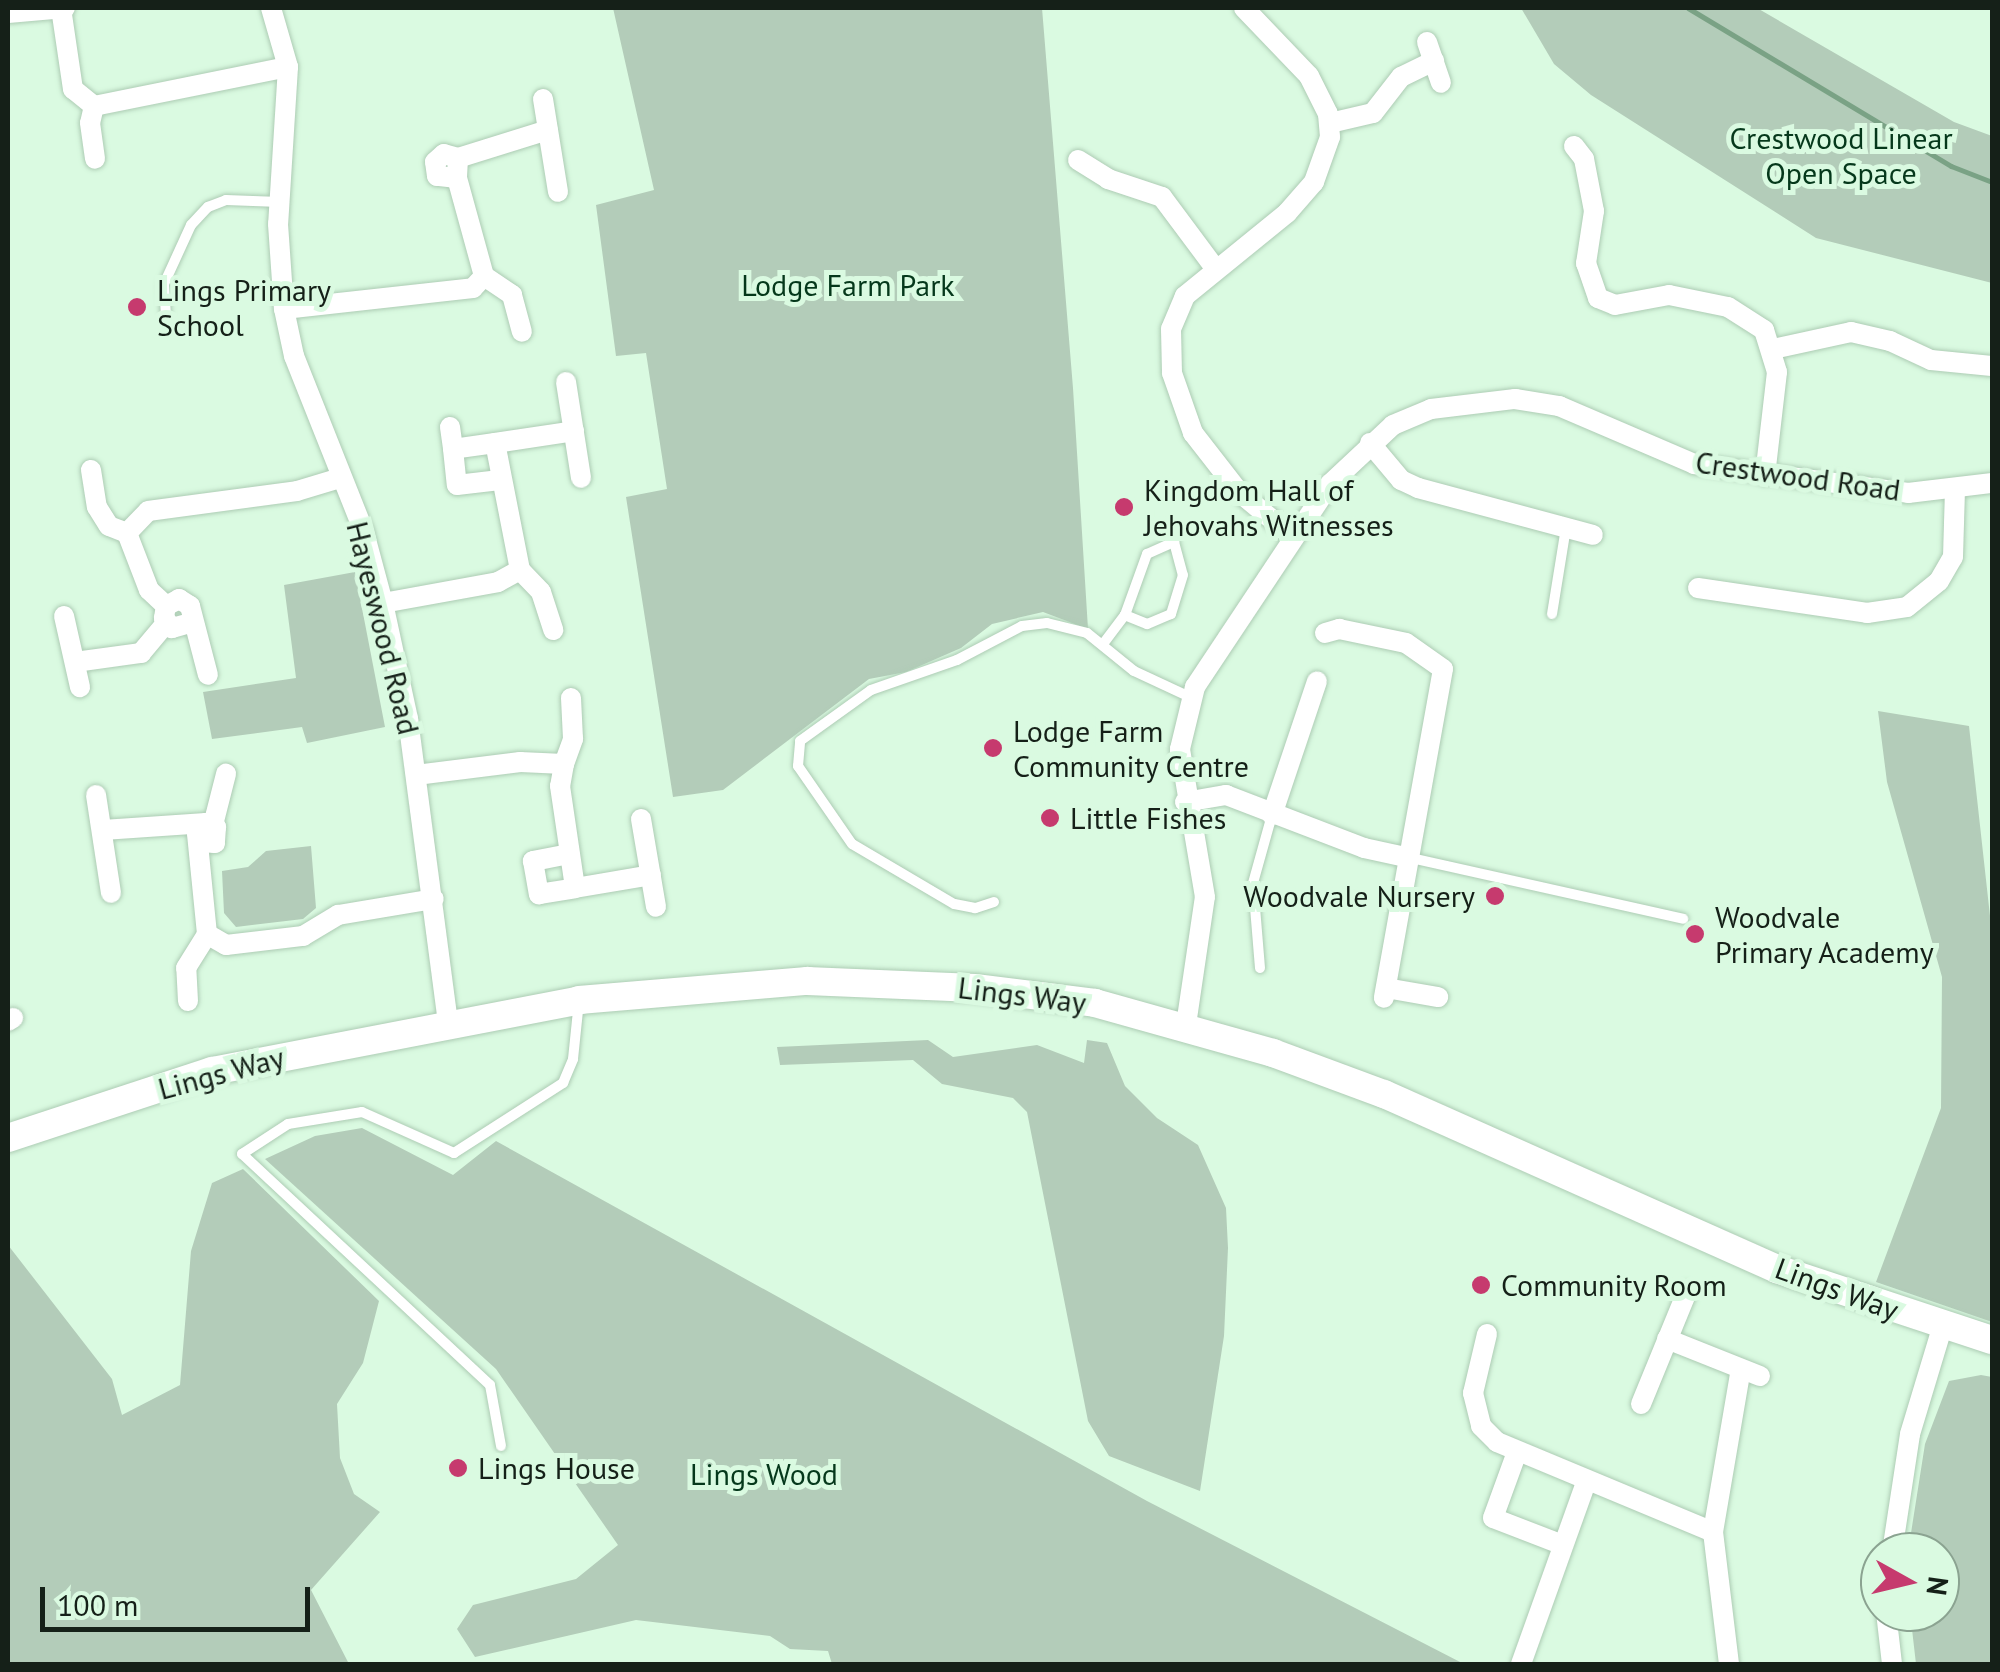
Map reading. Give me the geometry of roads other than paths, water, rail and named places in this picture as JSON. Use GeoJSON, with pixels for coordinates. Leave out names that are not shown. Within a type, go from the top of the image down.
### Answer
{"type":"FeatureCollection","features":[{"type":"Feature","properties":{"kind":"street"},"geometry":{"type":"LineString","coordinates":[[8,13],[63,8],[73,90],[94,106],[288,67]]}},
{"type":"Feature","properties":{"kind":"street","name":"Hayeswood Road"},"geometry":{"type":"LineString","coordinates":[[271,8],[288,67],[280,202],[284,308],[294,356],[364,532],[383,602],[416,774],[448,1022]]}},
{"type":"Feature","properties":{"kind":"street"},"geometry":{"type":"LineString","coordinates":[[1244,8],[1309,76],[1330,124],[1314,182],[1287,213],[1214,268],[1185,296],[1171,329],[1172,373],[1194,433],[1239,492],[1292,536]]}},
{"type":"Feature","properties":{"kind":"street"},"geometry":{"type":"LineString","coordinates":[[1330,124],[1373,113],[1401,77],[1431,52],[1441,83]]}},
{"type":"Feature","properties":{"kind":"street"},"geometry":{"type":"LineString","coordinates":[[543,99],[558,192]]}},
{"type":"Feature","properties":{"kind":"street"},"geometry":{"type":"LineString","coordinates":[[94,106],[90,123],[95,159]]}},
{"type":"Feature","properties":{"kind":"street"},"geometry":{"type":"LineString","coordinates":[[522,332],[512,295],[484,276],[457,168],[548,130]]}},
{"type":"Feature","properties":{"kind":"street"},"geometry":{"type":"LineString","coordinates":[[1574,146],[1584,159],[1594,211],[1586,264],[1598,298],[1615,305],[1669,295],[1728,306],[1764,330],[1774,349],[1778,372],[1765,475]]}},
{"type":"Feature","properties":{"kind":"street"},"geometry":{"type":"LineString","coordinates":[[1078,160],[1108,180],[1162,196],[1214,268]]}},
{"type":"Feature","properties":{"kind":"street"},"geometry":{"type":"LineString","coordinates":[[284,308],[474,288],[484,276]]}},
{"type":"Feature","properties":{"kind":"street"},"geometry":{"type":"LineString","coordinates":[[1774,349],[1850,332],[1890,340],[1931,360],[1992,366]]}},
{"type":"Feature","properties":{"kind":"street"},"geometry":{"type":"LineString","coordinates":[[566,382],[581,478]]}},
{"type":"Feature","properties":{"kind":"street","name":"Crestwood Road"},"geometry":{"type":"LineString","coordinates":[[1186,1025],[1205,897],[1185,802],[1180,749],[1192,698],[1292,536],[1370,443],[1430,409],[1515,399],[1559,406],[1694,464],[1908,493],[1955,491],[1992,483]]}},
{"type":"Feature","properties":{"kind":"street"},"geometry":{"type":"LineString","coordinates":[[450,428],[457,485],[500,480]]}},
{"type":"Feature","properties":{"kind":"street"},"geometry":{"type":"LineString","coordinates":[[453,450],[574,430]]}},
{"type":"Feature","properties":{"kind":"street"},"geometry":{"type":"LineString","coordinates":[[495,443],[520,570],[541,592],[553,630]]}},
{"type":"Feature","properties":{"kind":"street"},"geometry":{"type":"LineString","coordinates":[[1370,443],[1401,480],[1418,488],[1593,535]]}},
{"type":"Feature","properties":{"kind":"street"},"geometry":{"type":"LineString","coordinates":[[90,470],[97,507],[109,526],[128,533],[149,590],[177,629],[190,623],[208,676]]}},
{"type":"Feature","properties":{"kind":"street"},"geometry":{"type":"LineString","coordinates":[[128,533],[148,511],[297,490],[340,478]]}},
{"type":"Feature","properties":{"kind":"street"},"geometry":{"type":"LineString","coordinates":[[1698,588],[1868,613],[1907,606],[1940,582],[1953,557],[1955,491]]}},
{"type":"Feature","properties":{"kind":"street"},"geometry":{"type":"LineString","coordinates":[[383,602],[498,582],[520,570]]}},
{"type":"Feature","properties":{"kind":"street"},"geometry":{"type":"LineString","coordinates":[[75,662],[141,653],[166,614]]}},
{"type":"Feature","properties":{"kind":"street"},"geometry":{"type":"LineString","coordinates":[[64,616],[80,686]]}},
{"type":"Feature","properties":{"kind":"street"},"geometry":{"type":"LineString","coordinates":[[1325,634],[1339,629],[1406,644],[1443,669],[1385,993],[1438,997]]}},
{"type":"Feature","properties":{"kind":"street"},"geometry":{"type":"LineString","coordinates":[[1272,815],[1317,681]]}},
{"type":"Feature","properties":{"kind":"street"},"geometry":{"type":"LineString","coordinates":[[572,698],[573,739],[560,786],[575,888]]}},
{"type":"Feature","properties":{"kind":"street"},"geometry":{"type":"LineString","coordinates":[[416,774],[520,762],[564,764]]}},
{"type":"Feature","properties":{"kind":"street"},"geometry":{"type":"LineString","coordinates":[[188,1001],[186,968],[207,934],[206,830],[226,774]]}},
{"type":"Feature","properties":{"kind":"street"},"geometry":{"type":"LineString","coordinates":[[96,795],[111,893]]}},
{"type":"Feature","properties":{"kind":"street"},"geometry":{"type":"LineString","coordinates":[[1185,802],[1226,795],[1272,815],[1410,858]]}},
{"type":"Feature","properties":{"kind":"street"},"geometry":{"type":"LineString","coordinates":[[641,819],[656,907]]}},
{"type":"Feature","properties":{"kind":"street"},"geometry":{"type":"LineString","coordinates":[[103,830],[206,830]]}},
{"type":"Feature","properties":{"kind":"street"},"geometry":{"type":"LineString","coordinates":[[568,854],[533,861],[539,894],[651,875]]}},
{"type":"Feature","properties":{"kind":"street"},"geometry":{"type":"LineString","coordinates":[[207,934],[226,945],[303,936],[338,915],[434,899]]}},
{"type":"Feature","properties":{"kind":"street","name":"Lings Way"},"geometry":{"type":"LineString","coordinates":[[8,1138],[212,1071],[448,1022],[580,1000],[807,982],[899,984],[1096,1003],[1186,1025],[1384,1094],[1777,1268],[1992,1340]]}},
{"type":"Feature","properties":{"kind":"street"},"geometry":{"type":"LineString","coordinates":[[1641,1404],[1686,1292]]}},
{"type":"Feature","properties":{"kind":"street"},"geometry":{"type":"LineString","coordinates":[[1895,1532],[1910,1434],[1942,1326]]}},
{"type":"Feature","properties":{"kind":"street"},"geometry":{"type":"LineString","coordinates":[[1487,1334],[1473,1372],[1481,1426],[1517,1452],[1712,1532]]}},
{"type":"Feature","properties":{"kind":"street"},"geometry":{"type":"LineString","coordinates":[[1667,1340],[1750,1372],[1712,1532],[1730,1664]]}},
{"type":"Feature","properties":{"kind":"street"},"geometry":{"type":"LineString","coordinates":[[1517,1452],[1493,1518],[1563,1546]]}},
{"type":"Feature","properties":{"kind":"street"},"geometry":{"type":"LineString","coordinates":[[1520,1664],[1587,1480]]}},
{"type":"Feature","properties":{"kind":"street"},"geometry":{"type":"LineString","coordinates":[[1888,1632],[1892,1664]]}},
{"type":"Feature","properties":{"kind":"lane"},"geometry":{"type":"LineString","coordinates":[[166,315],[164,284],[192,225],[208,207],[226,200],[280,202]]}},
{"type":"Feature","properties":{"kind":"lane"},"geometry":{"type":"LineString","coordinates":[[1552,614],[1566,528]]}},
{"type":"Feature","properties":{"kind":"lane"},"geometry":{"type":"LineString","coordinates":[[1103,644],[1125,614],[1146,554],[1174,542],[1182,575],[1172,614],[1147,624],[1125,614]]}},
{"type":"Feature","properties":{"kind":"lane"},"geometry":{"type":"LineString","coordinates":[[994,902],[975,908],[954,904],[852,844],[798,766],[800,741],[871,690],[957,660],[1022,626],[1057,624],[1103,644],[1134,671],[1192,698]]}},
{"type":"Feature","properties":{"kind":"lane"},"geometry":{"type":"LineString","coordinates":[[1260,968],[1254,883],[1272,815]]}},
{"type":"Feature","properties":{"kind":"lane"},"geometry":{"type":"LineString","coordinates":[[1410,858],[1683,919]]}},
{"type":"Feature","properties":{"kind":"lane"},"geometry":{"type":"LineString","coordinates":[[501,1446],[490,1385],[242,1154],[288,1124],[362,1112],[454,1154],[562,1083],[573,1059],[580,1000]]}},
{"type":"Feature","properties":{"kind":"waterway"},"geometry":{"type":"LineString","coordinates":[[1688,8],[1951,166],[1992,182]]}},
{"type":"Feature","properties":{"kind":"place","name":"Lings Primary School"},"geometry":{"type":"Point","coordinates":[137,307]}},
{"type":"Feature","properties":{"kind":"place","name":"Kingdom Hall of Jehovahs Witnesses"},"geometry":{"type":"Point","coordinates":[1124,507]}},
{"type":"Feature","properties":{"kind":"place","name":"Lodge Farm Community Centre"},"geometry":{"type":"Point","coordinates":[993,748]}},
{"type":"Feature","properties":{"kind":"place","name":"Little Fishes"},"geometry":{"type":"Point","coordinates":[1050,818]}},
{"type":"Feature","properties":{"kind":"place","name":"Woodvale Nursery"},"geometry":{"type":"Point","coordinates":[1495,896]}},
{"type":"Feature","properties":{"kind":"place","name":"Woodvale Primary Academy"},"geometry":{"type":"Point","coordinates":[1695,934]}},
{"type":"Feature","properties":{"kind":"place","name":"Community Room"},"geometry":{"type":"Point","coordinates":[1481,1285]}},
{"type":"Feature","properties":{"kind":"place","name":"Lings House"},"geometry":{"type":"Point","coordinates":[458,1468]}},
{"type":"Feature","properties":{"kind":"park label","name":"Crestwood Linear Open Space"},"geometry":{"type":"Point","coordinates":[1841,155]}},
{"type":"Feature","properties":{"kind":"park label","name":"Lodge Farm Park"},"geometry":{"type":"Point","coordinates":[848,285]}},
{"type":"Feature","properties":{"kind":"park label","name":"Lings Wood"},"geometry":{"type":"Point","coordinates":[764,1474]}}]}
